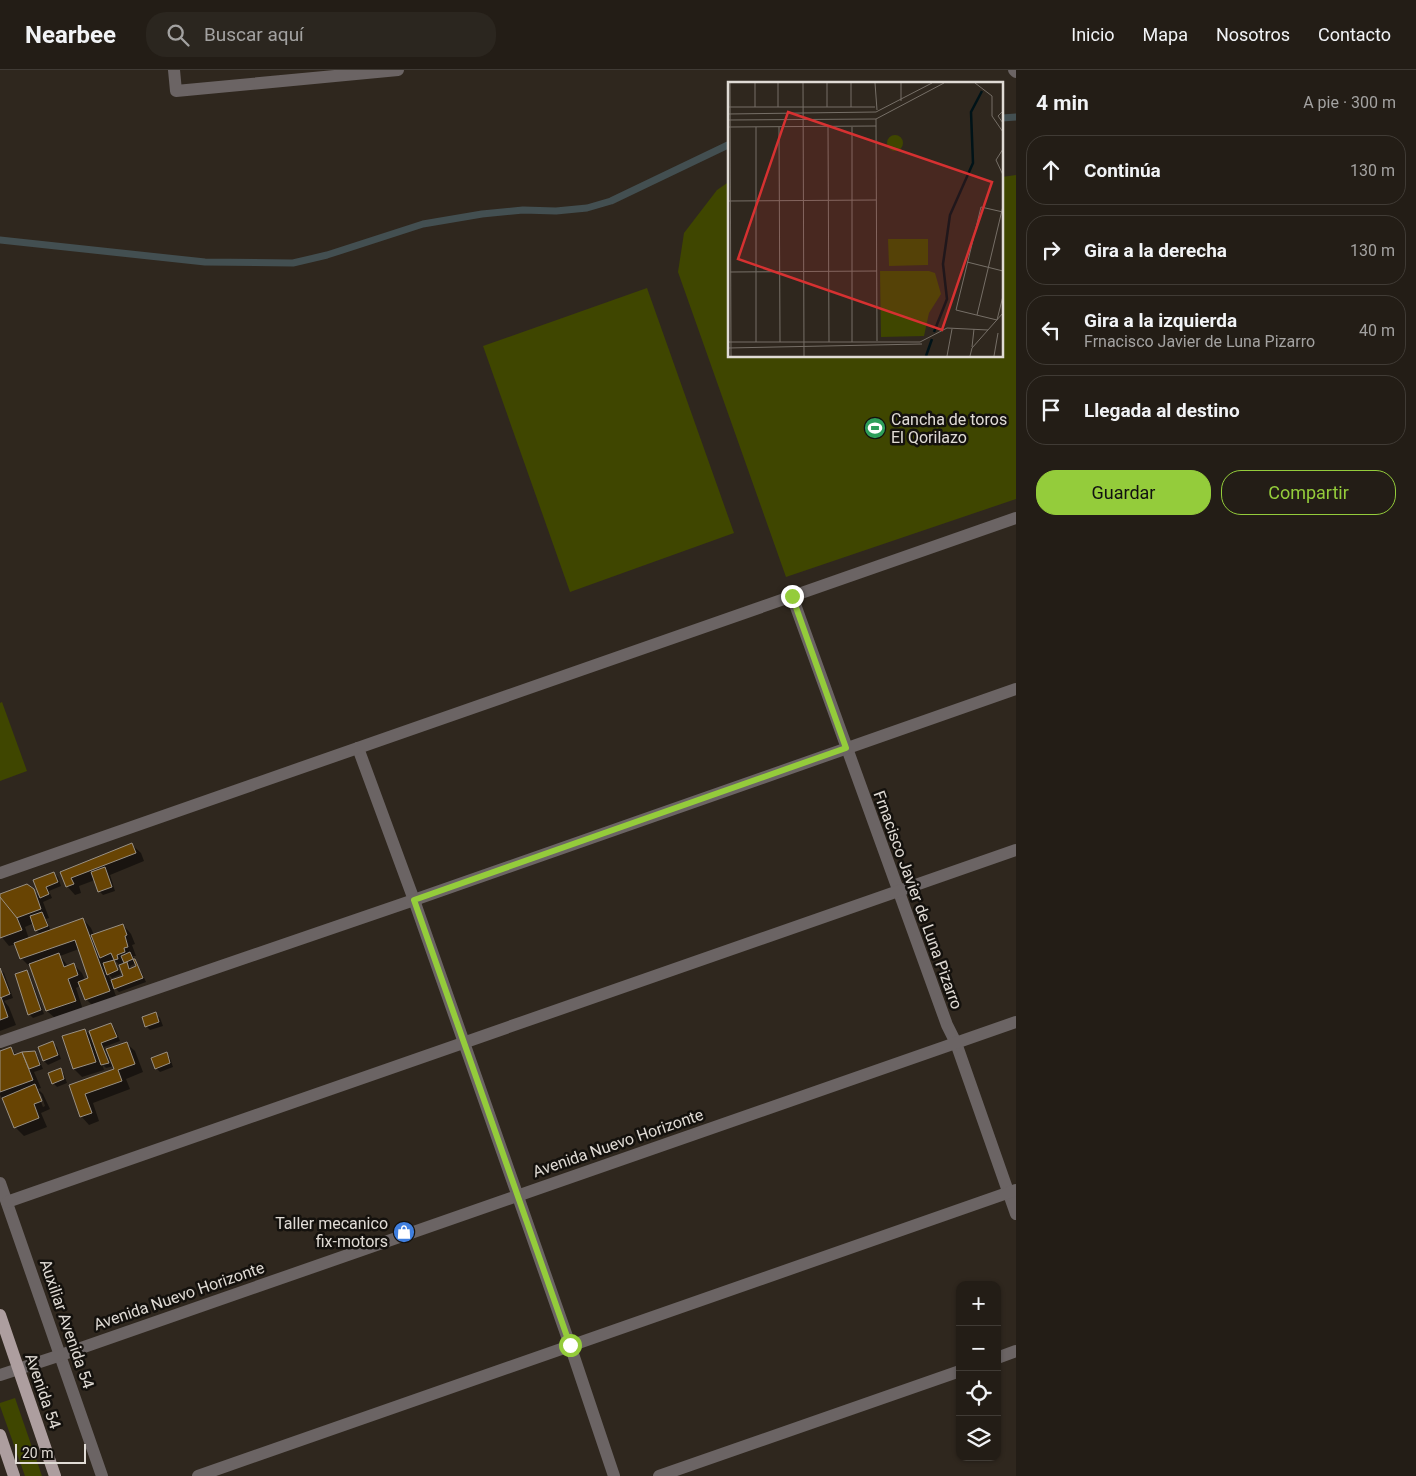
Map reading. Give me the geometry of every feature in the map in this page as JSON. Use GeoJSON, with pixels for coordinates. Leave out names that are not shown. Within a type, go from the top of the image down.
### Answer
{"type":"FeatureCollection","features":[{"type":"Feature","properties":{"kind":"main road","name":"Avenida 54"},"geometry":{"type":"LineString","coordinates":[[0,1316],[55,1476]]}},
{"type":"Feature","properties":{"kind":"main road"},"geometry":{"type":"LineString","coordinates":[[0,1434],[14,1476]]}},
{"type":"Feature","properties":{"kind":"street"},"geometry":{"type":"LineString","coordinates":[[174,70],[176,91],[398,70]]}},
{"type":"Feature","properties":{"kind":"street"},"geometry":{"type":"LineString","coordinates":[[0,873],[1016,518]]}},
{"type":"Feature","properties":{"kind":"street","name":"Frnacisco Javier de Luna Pizarro"},"geometry":{"type":"LineString","coordinates":[[792,596],[946,1025],[956,1043],[1012,1191],[1016,1214]]}},
{"type":"Feature","properties":{"kind":"street"},"geometry":{"type":"LineString","coordinates":[[0,1042],[414,900],[1016,689]]}},
{"type":"Feature","properties":{"kind":"street"},"geometry":{"type":"LineString","coordinates":[[358,748],[414,900],[614,1476]]}},
{"type":"Feature","properties":{"kind":"street"},"geometry":{"type":"LineString","coordinates":[[7,1202],[1016,850]]}},
{"type":"Feature","properties":{"kind":"street","name":"Avenida Nuevo Horizonte"},"geometry":{"type":"LineString","coordinates":[[0,1374],[61,1355],[1016,1022]]}},
{"type":"Feature","properties":{"kind":"street","name":"Auxiliar Avenida 54"},"geometry":{"type":"LineString","coordinates":[[0,1183],[102,1476]]}},
{"type":"Feature","properties":{"kind":"street"},"geometry":{"type":"LineString","coordinates":[[198,1476],[1012,1191]]}},
{"type":"Feature","properties":{"kind":"street"},"geometry":{"type":"LineString","coordinates":[[1001,1357],[1016,1352]]}},
{"type":"Feature","properties":{"kind":"street"},"geometry":{"type":"LineString","coordinates":[[659,1476],[956,1372]]}},
{"type":"Feature","properties":{"kind":"green space","name":"Cancha de toros El Qorilazo"},"geometry":{"type":"Polygon","coordinates":[[[1016,175],[1016,499],[786,577],[678,272],[684,233],[717,190],[728,182],[728,358],[1004,358],[1004,177],[1016,175]]]}},
{"type":"Feature","properties":{"kind":"green space"},"geometry":{"type":"Polygon","coordinates":[[[647,288],[734,533],[570,592],[483,346],[647,288]]]}},
{"type":"Feature","properties":{"kind":"green space"},"geometry":{"type":"Polygon","coordinates":[[[2,702],[27,771],[0,781],[0,703],[2,702]]]}},
{"type":"Feature","properties":{"kind":"green space"},"geometry":{"type":"Polygon","coordinates":[[[15,1398],[42,1476],[25,1476],[0,1406],[0,1403],[15,1398]]]}},
{"type":"Feature","properties":{"kind":"building"},"geometry":{"type":"Polygon","coordinates":[[[132,843],[136,853],[71,878],[74,884],[66,887],[60,872],[132,843]]]}},
{"type":"Feature","properties":{"kind":"building"},"geometry":{"type":"Polygon","coordinates":[[[105,867],[112,887],[98,892],[91,872],[105,867]]]}},
{"type":"Feature","properties":{"kind":"building"},"geometry":{"type":"Polygon","coordinates":[[[54,872],[58,882],[46,887],[49,894],[40,898],[33,880],[54,872]]]}},
{"type":"Feature","properties":{"kind":"building"},"geometry":{"type":"Polygon","coordinates":[[[27,884],[34,889],[41,909],[8,921],[0,894],[27,884]]]}},
{"type":"Feature","properties":{"kind":"building"},"geometry":{"type":"Polygon","coordinates":[[[0,897],[17,918],[22,930],[0,938],[0,897]]]}},
{"type":"Feature","properties":{"kind":"building"},"geometry":{"type":"Polygon","coordinates":[[[42,912],[48,926],[35,931],[30,916],[42,912]]]}},
{"type":"Feature","properties":{"kind":"building"},"geometry":{"type":"Polygon","coordinates":[[[83,918],[110,991],[85,1000],[78,982],[88,978],[75,940],[20,959],[14,943],[83,918]]]}},
{"type":"Feature","properties":{"kind":"building"},"geometry":{"type":"Polygon","coordinates":[[[123,924],[127,935],[125,936],[128,947],[124,948],[125,952],[117,955],[118,959],[114,960],[111,953],[100,958],[91,935],[123,924]]]}},
{"type":"Feature","properties":{"kind":"building"},"geometry":{"type":"Polygon","coordinates":[[[130,952],[133,959],[124,963],[121,956],[130,952]]]}},
{"type":"Feature","properties":{"kind":"building"},"geometry":{"type":"Polygon","coordinates":[[[59,953],[64,967],[74,963],[78,975],[68,979],[76,1001],[46,1011],[29,964],[59,953]]]}},
{"type":"Feature","properties":{"kind":"building"},"geometry":{"type":"Polygon","coordinates":[[[133,959],[135,959],[143,978],[114,989],[111,980],[123,976],[119,965],[127,962],[129,969],[136,966],[133,959]]]}},
{"type":"Feature","properties":{"kind":"building"},"geometry":{"type":"Polygon","coordinates":[[[114,960],[118,970],[107,975],[103,963],[114,960]]]}},
{"type":"Feature","properties":{"kind":"building"},"geometry":{"type":"Polygon","coordinates":[[[0,968],[10,994],[0,998],[0,968]]]}},
{"type":"Feature","properties":{"kind":"building"},"geometry":{"type":"Polygon","coordinates":[[[27,970],[41,1010],[28,1015],[15,974],[27,970]]]}},
{"type":"Feature","properties":{"kind":"building"},"geometry":{"type":"Polygon","coordinates":[[[0,998],[8,1017],[0,1020],[0,998]]]}},
{"type":"Feature","properties":{"kind":"building"},"geometry":{"type":"Polygon","coordinates":[[[156,1012],[159,1022],[145,1027],[142,1017],[156,1012]]]}},
{"type":"Feature","properties":{"kind":"building"},"geometry":{"type":"Polygon","coordinates":[[[111,1023],[117,1037],[101,1043],[109,1063],[101,1065],[89,1031],[111,1023]]]}},
{"type":"Feature","properties":{"kind":"building"},"geometry":{"type":"Polygon","coordinates":[[[85,1029],[96,1062],[73,1069],[62,1036],[85,1029]]]}},
{"type":"Feature","properties":{"kind":"building"},"geometry":{"type":"Polygon","coordinates":[[[53,1041],[58,1055],[43,1061],[38,1047],[53,1041]]]}},
{"type":"Feature","properties":{"kind":"building"},"geometry":{"type":"Polygon","coordinates":[[[127,1042],[135,1064],[118,1070],[122,1081],[85,1094],[92,1113],[80,1117],[69,1085],[114,1069],[106,1049],[127,1042]]]}},
{"type":"Feature","properties":{"kind":"building"},"geometry":{"type":"Polygon","coordinates":[[[11,1047],[14,1055],[22,1052],[33,1080],[0,1092],[0,1051],[11,1047]]]}},
{"type":"Feature","properties":{"kind":"building"},"geometry":{"type":"Polygon","coordinates":[[[35,1051],[40,1065],[29,1069],[22,1052],[35,1051]]]}},
{"type":"Feature","properties":{"kind":"building"},"geometry":{"type":"Polygon","coordinates":[[[167,1052],[170,1063],[155,1069],[151,1058],[167,1052]]]}},
{"type":"Feature","properties":{"kind":"building"},"geometry":{"type":"Polygon","coordinates":[[[61,1068],[64,1079],[52,1084],[48,1073],[61,1068]]]}},
{"type":"Feature","properties":{"kind":"building"},"geometry":{"type":"Polygon","coordinates":[[[35,1084],[42,1101],[34,1104],[39,1118],[14,1128],[2,1098],[35,1084]]]}},
{"type":"Feature","properties":{"kind":"waterway"},"geometry":{"type":"LineString","coordinates":[[1004,118],[1016,117]]}},
{"type":"Feature","properties":{"kind":"waterway"},"geometry":{"type":"LineString","coordinates":[[0,240],[205,262],[293,263],[327,255],[423,224],[482,214],[523,210],[556,211],[587,208],[611,201],[728,145]]}},
{"type":"Feature","properties":{"kind":"place","name":"Cancha de toros El Qorilazo"},"geometry":{"type":"Point","coordinates":[875,428]}},
{"type":"Feature","properties":{"kind":"place","name":"Taller mecanico fix-motors"},"geometry":{"type":"Point","coordinates":[404,1232]}},
{"type":"Feature","properties":{"kind":"route"},"geometry":{"type":"LineString","coordinates":[[570,1345],[414,900],[846,748],[792,596]]}}]}
